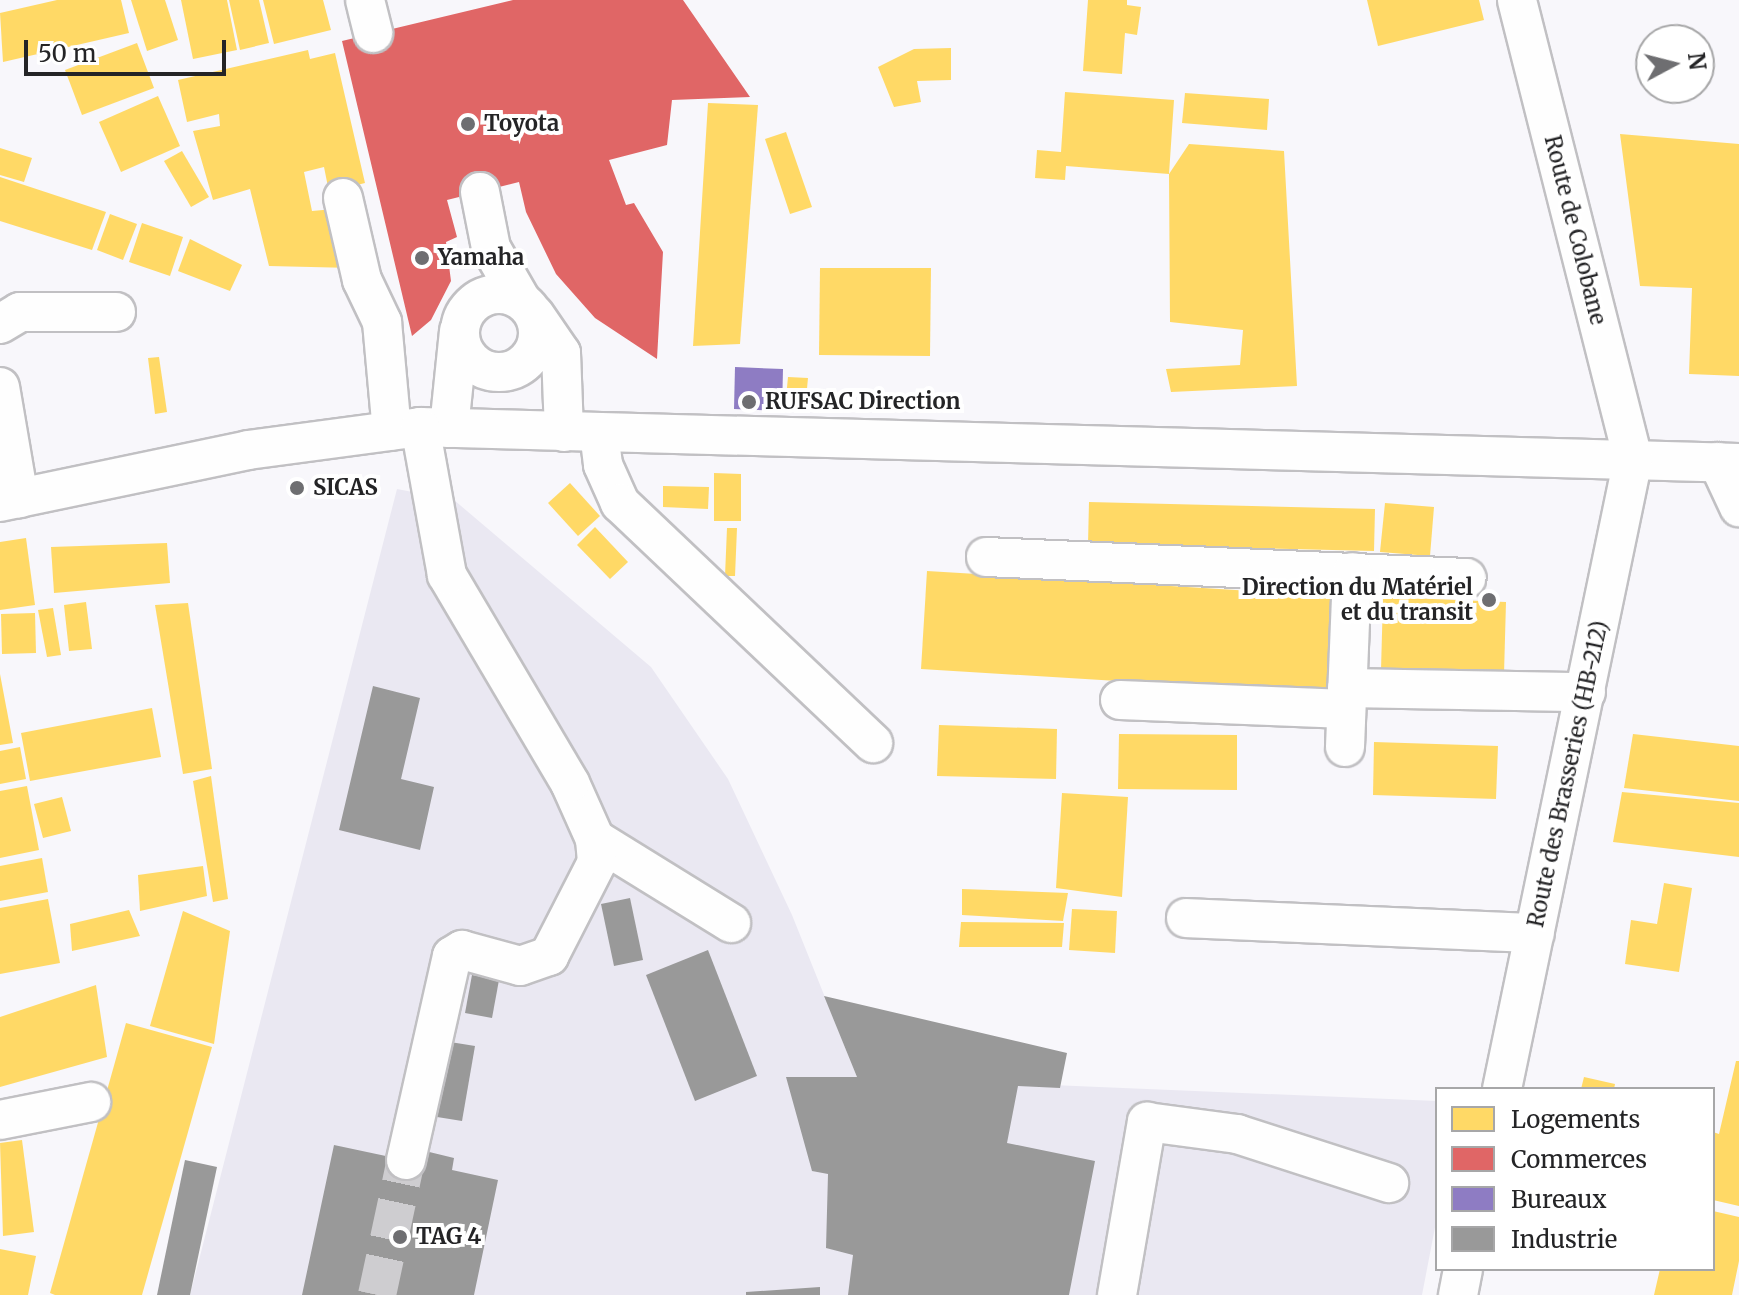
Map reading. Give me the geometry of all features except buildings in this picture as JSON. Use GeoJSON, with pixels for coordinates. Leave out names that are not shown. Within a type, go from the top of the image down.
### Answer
{"type":"FeatureCollection","features":[{"type":"Feature","properties":{"kind":"street","name":"Route de Colobane"},"geometry":{"type":"LineString","coordinates":[[1517,0],[1633,459]]}},
{"type":"Feature","properties":{"kind":"street"},"geometry":{"type":"LineString","coordinates":[[480,192],[491,248],[528,307],[553,336],[582,432],[603,465],[620,503],[873,743]]}},
{"type":"Feature","properties":{"kind":"street"},"geometry":{"type":"LineString","coordinates":[[343,198],[362,280],[382,322],[421,429],[447,575],[570,783],[595,839],[591,881],[549,956],[520,966],[462,950],[452,956],[406,1160]]}},
{"type":"Feature","properties":{"kind":"street"},"geometry":{"type":"LineString","coordinates":[[421,429],[491,248]]}},
{"type":"Feature","properties":{"kind":"street"},"geometry":{"type":"LineString","coordinates":[[528,307],[490,294],[467,315],[462,347],[476,365],[510,371],[540,366],[565,380]]}},
{"type":"Feature","properties":{"kind":"street"},"geometry":{"type":"LineString","coordinates":[[510,371],[536,347],[528,307]]}},
{"type":"Feature","properties":{"kind":"street"},"geometry":{"type":"LineString","coordinates":[[0,324],[20,312],[116,312]]}},
{"type":"Feature","properties":{"kind":"street"},"geometry":{"type":"LineString","coordinates":[[0,387],[9,500],[248,450],[421,429],[1728,463],[1739,507]]}},
{"type":"Feature","properties":{"kind":"street","name":"Route des Brasseries (HB-212)"},"geometry":{"type":"LineString","coordinates":[[1502,1087],[1633,459]]}},
{"type":"Feature","properties":{"kind":"street"},"geometry":{"type":"LineString","coordinates":[[986,557],[1467,578]]}},
{"type":"Feature","properties":{"kind":"street"},"geometry":{"type":"LineString","coordinates":[[1345,747],[1352,572]]}},
{"type":"Feature","properties":{"kind":"street"},"geometry":{"type":"LineString","coordinates":[[1120,700],[1586,692]]}},
{"type":"Feature","properties":{"kind":"street"},"geometry":{"type":"LineString","coordinates":[[595,839],[731,923]]}},
{"type":"Feature","properties":{"kind":"street"},"geometry":{"type":"LineString","coordinates":[[1186,918],[1535,933]]}},
{"type":"Feature","properties":{"kind":"street"},"geometry":{"type":"LineString","coordinates":[[0,1120],[91,1102]]}},
{"type":"Feature","properties":{"kind":"street"},"geometry":{"type":"LineString","coordinates":[[1117,1295],[1147,1122],[1237,1134],[1389,1183]]}},
{"type":"Feature","properties":{"kind":"street"},"geometry":{"type":"LineString","coordinates":[[1458,1295],[1463,1271]]}},
{"type":"Feature","properties":{"kind":"shaded area"},"geometry":{"type":"Polygon","coordinates":[[[397,489],[454,500],[651,667],[728,779],[792,915],[857,1077],[1435,1101],[1435,1227],[1422,1295],[190,1295],[397,489]]]}},
{"type":"Feature","properties":{"kind":"tunnel"},"geometry":{"type":"LineString","coordinates":[[377,1295],[406,1160]]}},
{"type":"Feature","properties":{"kind":"place","name":"Toyota"},"geometry":{"type":"Point","coordinates":[468,124]}},
{"type":"Feature","properties":{"kind":"place","name":"Yamaha"},"geometry":{"type":"Point","coordinates":[422,258]}},
{"type":"Feature","properties":{"kind":"place","name":"RUFSAC Direction"},"geometry":{"type":"Point","coordinates":[749,402]}},
{"type":"Feature","properties":{"kind":"place","name":"SICAS"},"geometry":{"type":"Point","coordinates":[297,488]}},
{"type":"Feature","properties":{"kind":"place","name":"Direction du Matériel et du transit"},"geometry":{"type":"Point","coordinates":[1489,600]}},
{"type":"Feature","properties":{"kind":"place","name":"TAG 4"},"geometry":{"type":"Point","coordinates":[400,1237]}}]}
